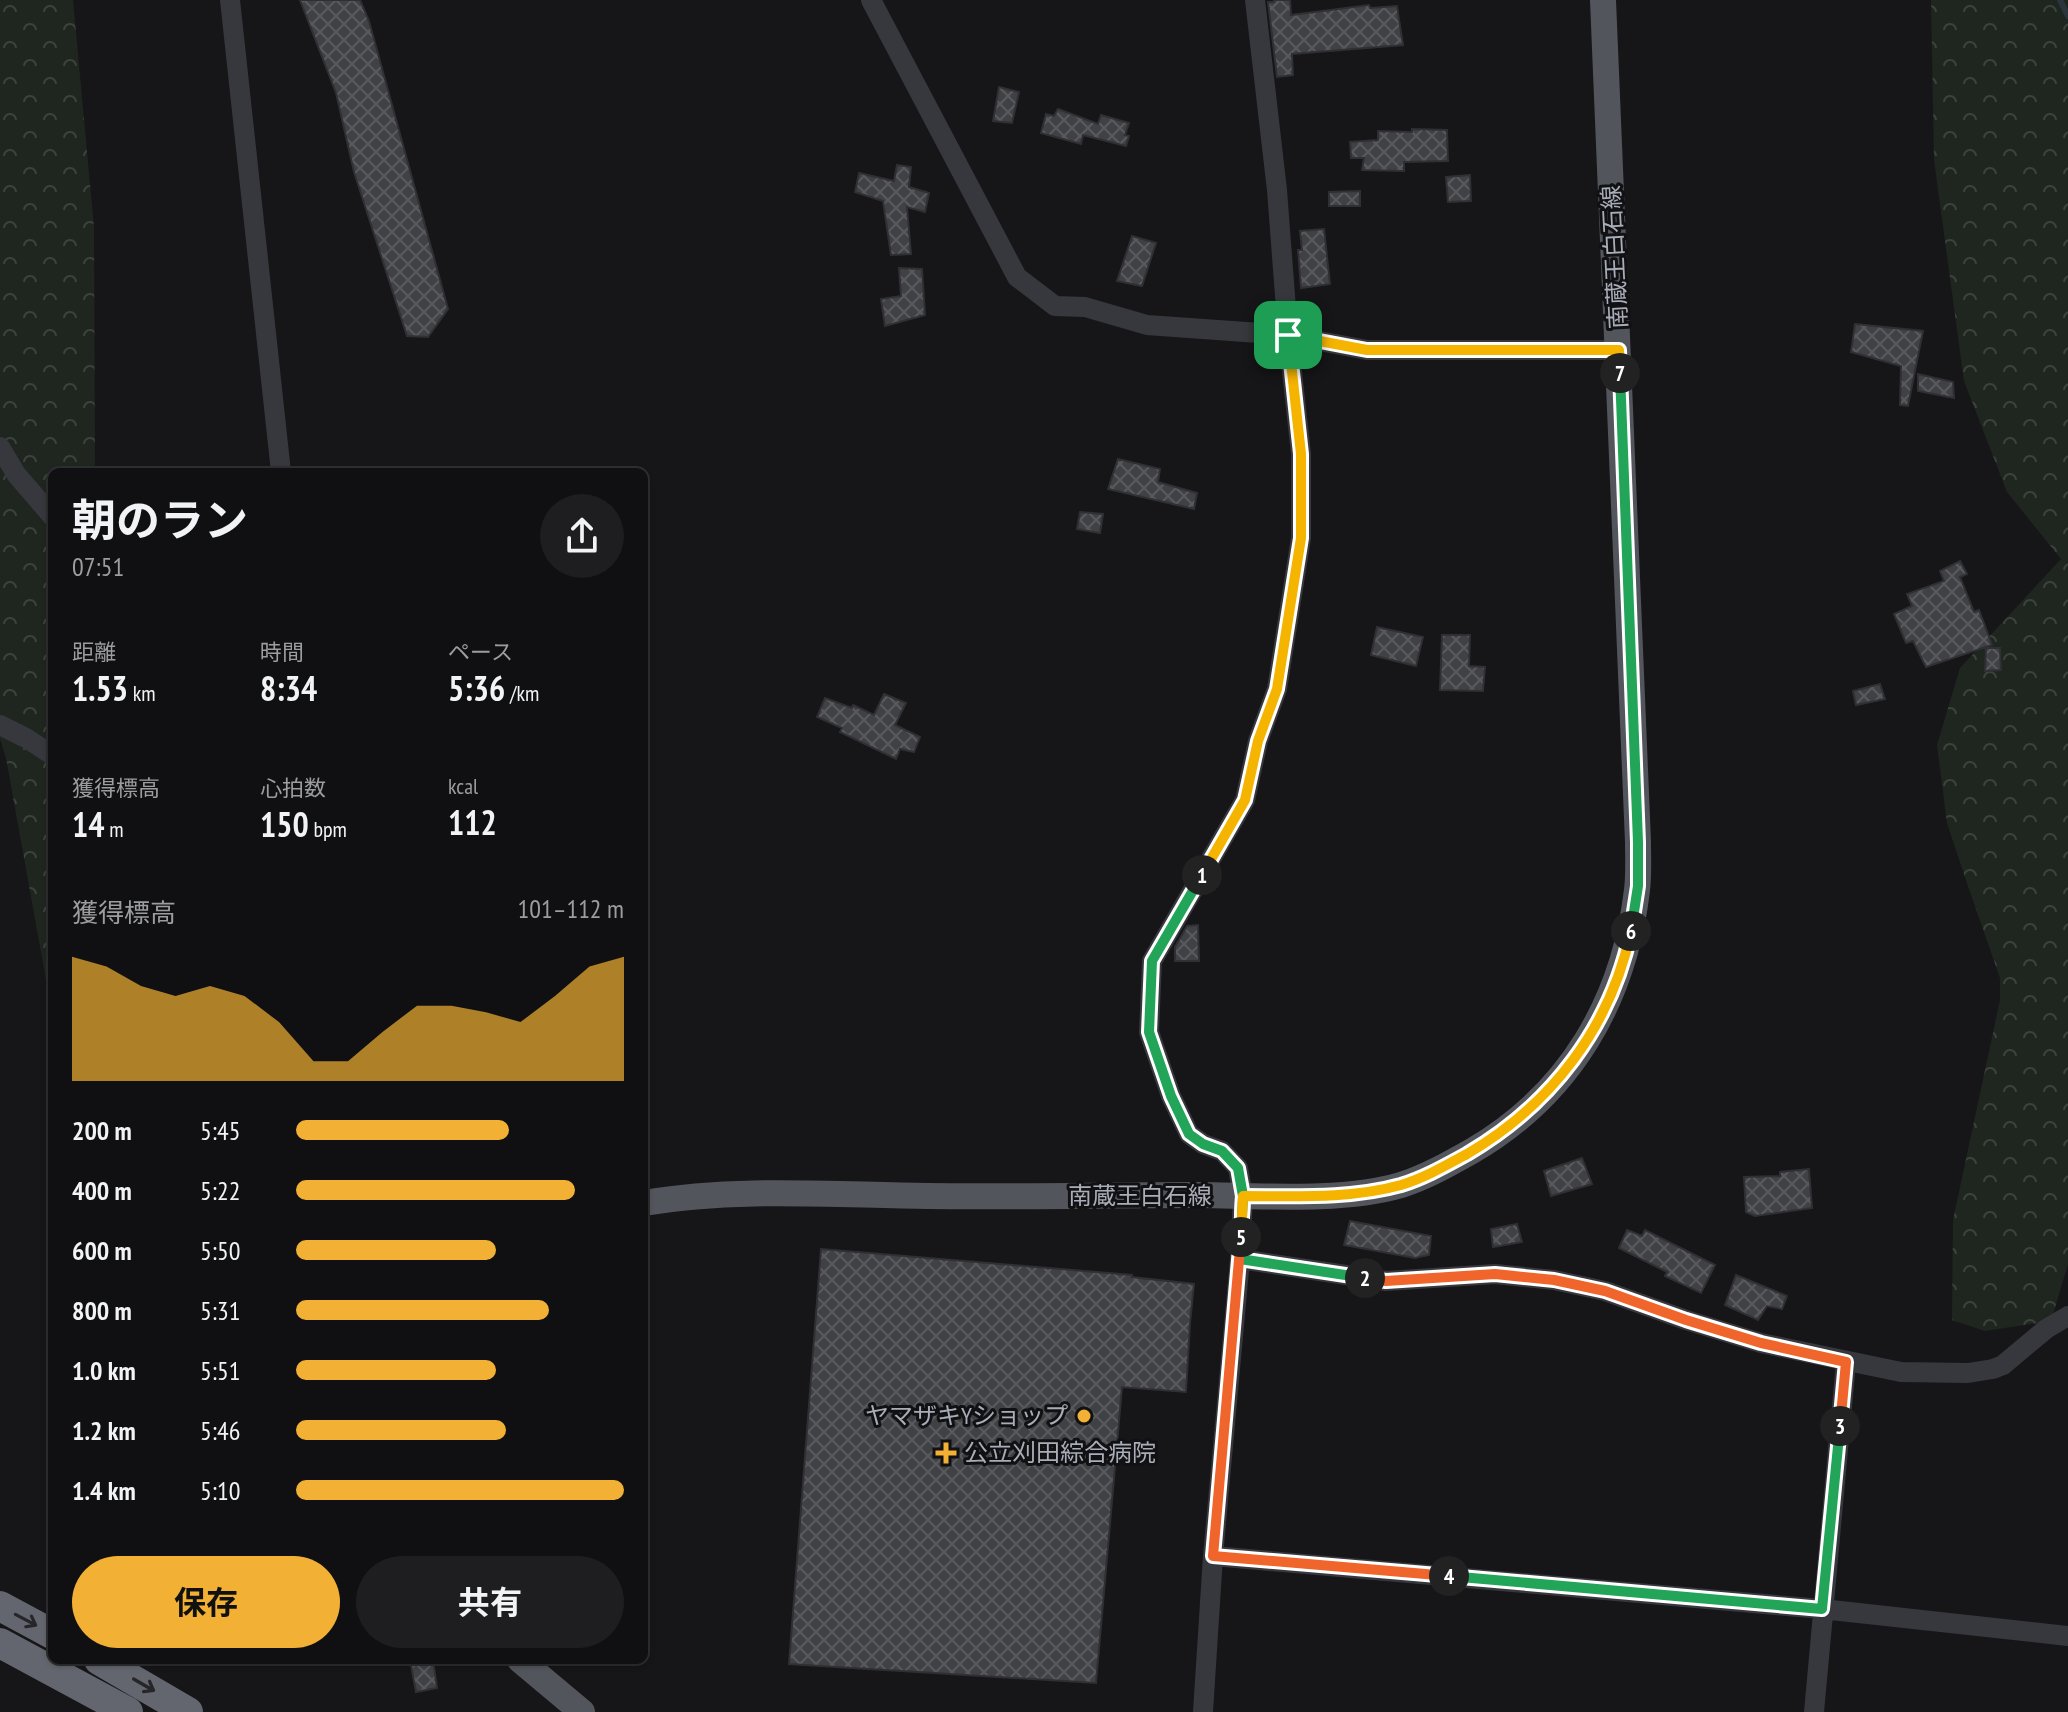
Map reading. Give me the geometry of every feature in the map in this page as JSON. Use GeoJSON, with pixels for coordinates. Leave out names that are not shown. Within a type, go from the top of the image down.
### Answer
{"type":"FeatureCollection","features":[{"type":"Feature","properties":{"kind":"highway"},"geometry":{"type":"LineString","coordinates":[[0,1606],[48,1632]]}},
{"type":"Feature","properties":{"kind":"highway"},"geometry":{"type":"LineString","coordinates":[[0,1643],[128,1712]]}},
{"type":"Feature","properties":{"kind":"highway"},"geometry":{"type":"LineString","coordinates":[[106,1664],[188,1712]]}},
{"type":"Feature","properties":{"kind":"main road","name":"南蔵王白石線"},"geometry":{"type":"LineString","coordinates":[[648,1202],[704,1195],[763,1193],[1243,1196],[1358,1193],[1400,1185],[1438,1171],[1512,1124],[1558,1081],[1602,1015],[1626,953],[1638,886],[1603,0]]}},
{"type":"Feature","properties":{"kind":"main road"},"geometry":{"type":"LineString","coordinates":[[525,1664],[582,1712]]}},
{"type":"Feature","properties":{"kind":"street"},"geometry":{"type":"LineString","coordinates":[[230,0],[281,468]]}},
{"type":"Feature","properties":{"kind":"street"},"geometry":{"type":"LineString","coordinates":[[871,0],[1017,277],[1055,306],[1085,307],[1147,325],[1288,335],[1367,350],[1619,350]]}},
{"type":"Feature","properties":{"kind":"street"},"geometry":{"type":"LineString","coordinates":[[1203,1712],[1243,1196],[1238,1168],[1222,1151],[1203,1144],[1189,1134],[1171,1096],[1149,1032],[1152,961],[1245,800],[1258,741],[1277,689],[1301,538],[1301,454],[1277,190],[1255,0]]}},
{"type":"Feature","properties":{"kind":"street"},"geometry":{"type":"LineString","coordinates":[[0,447],[16,474],[48,511]]}},
{"type":"Feature","properties":{"kind":"street"},"geometry":{"type":"LineString","coordinates":[[0,725],[48,752]]}},
{"type":"Feature","properties":{"kind":"street"},"geometry":{"type":"LineString","coordinates":[[1240,1259],[1386,1281],[1495,1274],[1554,1280],[1605,1291],[1761,1343],[1901,1372],[1980,1372],[2003,1365],[2046,1329],[2068,1316]]}},
{"type":"Feature","properties":{"kind":"street"},"geometry":{"type":"LineString","coordinates":[[1814,1712],[1846,1362]]}},
{"type":"Feature","properties":{"kind":"street"},"geometry":{"type":"LineString","coordinates":[[1213,1556],[1822,1609],[2068,1636]]}},
{"type":"Feature","properties":{"kind":"green space"},"geometry":{"type":"Polygon","coordinates":[[[0,0],[73,0],[94,228],[95,468],[48,468],[48,991],[0,739],[0,0]]]}},
{"type":"Feature","properties":{"kind":"green space"},"geometry":{"type":"Polygon","coordinates":[[[1931,0],[2068,0],[2068,1264],[2051,1321],[1985,1331],[1952,1320],[1953,1220],[2000,1000],[2000,978],[1947,823],[1937,745],[1960,668],[2061,559],[2007,492],[1964,381],[1934,160],[1931,0]]]}},
{"type":"Feature","properties":{"kind":"building"},"geometry":{"type":"Polygon","coordinates":[[[300,0],[360,0],[369,21],[448,309],[428,337],[407,336],[354,172],[336,93],[300,0]]]}},
{"type":"Feature","properties":{"kind":"building"},"geometry":{"type":"Polygon","coordinates":[[[1290,0],[1291,15],[1369,5],[1370,8],[1397,6],[1403,45],[1292,54],[1293,75],[1277,77],[1268,2],[1290,0]]]}},
{"type":"Feature","properties":{"kind":"building"},"geometry":{"type":"Polygon","coordinates":[[[999,87],[1019,92],[1012,123],[993,121],[999,87]]]}},
{"type":"Feature","properties":{"kind":"building"},"geometry":{"type":"Polygon","coordinates":[[[1058,109],[1098,124],[1101,115],[1129,123],[1125,135],[1129,136],[1126,146],[1083,135],[1081,144],[1041,133],[1046,114],[1054,116],[1058,109]]]}},
{"type":"Feature","properties":{"kind":"building"},"geometry":{"type":"Polygon","coordinates":[[[1412,129],[1447,130],[1448,161],[1404,162],[1404,171],[1362,170],[1364,158],[1351,158],[1350,142],[1378,140],[1378,131],[1412,132],[1412,129]]]}},
{"type":"Feature","properties":{"kind":"building"},"geometry":{"type":"Polygon","coordinates":[[[897,165],[911,167],[909,187],[929,193],[925,212],[907,207],[911,254],[891,255],[883,201],[855,192],[859,173],[894,181],[897,165]]]}},
{"type":"Feature","properties":{"kind":"building"},"geometry":{"type":"Polygon","coordinates":[[[1470,175],[1471,201],[1448,202],[1446,177],[1470,175]]]}},
{"type":"Feature","properties":{"kind":"building"},"geometry":{"type":"Polygon","coordinates":[[[1360,191],[1360,206],[1329,206],[1329,192],[1360,191]]]}},
{"type":"Feature","properties":{"kind":"building"},"geometry":{"type":"Polygon","coordinates":[[[1324,229],[1330,284],[1301,288],[1300,231],[1324,229]]]}},
{"type":"Feature","properties":{"kind":"building"},"geometry":{"type":"Polygon","coordinates":[[[1132,236],[1156,243],[1142,286],[1117,281],[1132,236]]]}},
{"type":"Feature","properties":{"kind":"building"},"geometry":{"type":"Polygon","coordinates":[[[899,268],[922,269],[925,315],[885,326],[881,299],[901,296],[899,268]]]}},
{"type":"Feature","properties":{"kind":"building"},"geometry":{"type":"Polygon","coordinates":[[[1855,324],[1923,331],[1908,406],[1900,405],[1901,366],[1851,352],[1855,324]]]}},
{"type":"Feature","properties":{"kind":"building"},"geometry":{"type":"Polygon","coordinates":[[[1918,374],[1953,382],[1954,398],[1918,391],[1918,374]]]}},
{"type":"Feature","properties":{"kind":"building"},"geometry":{"type":"Polygon","coordinates":[[[1118,459],[1160,469],[1158,482],[1197,493],[1194,509],[1108,489],[1118,459]]]}},
{"type":"Feature","properties":{"kind":"building"},"geometry":{"type":"Polygon","coordinates":[[[1080,512],[1103,514],[1100,533],[1077,529],[1080,512]]]}},
{"type":"Feature","properties":{"kind":"building"},"geometry":{"type":"Polygon","coordinates":[[[1960,561],[1967,574],[1960,577],[1974,612],[1979,610],[1992,645],[1926,667],[1913,641],[1906,643],[1894,614],[1912,606],[1907,594],[1944,581],[1940,571],[1960,561]]]}},
{"type":"Feature","properties":{"kind":"building"},"geometry":{"type":"Polygon","coordinates":[[[1377,627],[1423,637],[1416,666],[1371,655],[1377,627]]]}},
{"type":"Feature","properties":{"kind":"building"},"geometry":{"type":"Polygon","coordinates":[[[1442,635],[1470,635],[1469,666],[1485,667],[1483,691],[1440,690],[1442,635]]]}},
{"type":"Feature","properties":{"kind":"building"},"geometry":{"type":"Polygon","coordinates":[[[1986,648],[2000,648],[2001,670],[1985,671],[1986,648]]]}},
{"type":"Feature","properties":{"kind":"building"},"geometry":{"type":"Polygon","coordinates":[[[1880,684],[1885,699],[1856,705],[1853,691],[1880,684]]]}},
{"type":"Feature","properties":{"kind":"building"},"geometry":{"type":"Polygon","coordinates":[[[884,694],[906,703],[895,725],[920,737],[914,752],[900,749],[896,759],[840,732],[842,728],[817,717],[825,698],[852,708],[853,705],[874,715],[884,694]]]}},
{"type":"Feature","properties":{"kind":"building"},"geometry":{"type":"Polygon","coordinates":[[[1198,925],[1199,961],[1175,961],[1175,947],[1187,926],[1198,925]]]}},
{"type":"Feature","properties":{"kind":"building"},"geometry":{"type":"Polygon","coordinates":[[[1582,1158],[1592,1184],[1551,1196],[1544,1171],[1582,1158]]]}},
{"type":"Feature","properties":{"kind":"building"},"geometry":{"type":"Polygon","coordinates":[[[1809,1169],[1812,1208],[1755,1216],[1746,1212],[1744,1177],[1780,1176],[1780,1172],[1809,1169]]]}},
{"type":"Feature","properties":{"kind":"building"},"geometry":{"type":"Polygon","coordinates":[[[1350,1221],[1431,1236],[1429,1255],[1415,1258],[1344,1245],[1350,1221]]]}},
{"type":"Feature","properties":{"kind":"building"},"geometry":{"type":"Polygon","coordinates":[[[1517,1224],[1522,1242],[1493,1247],[1491,1229],[1517,1224]]]}},
{"type":"Feature","properties":{"kind":"building"},"geometry":{"type":"Polygon","coordinates":[[[1627,1230],[1642,1236],[1645,1230],[1715,1265],[1701,1293],[1665,1276],[1667,1272],[1619,1248],[1627,1230]]]}},
{"type":"Feature","properties":{"kind":"building"},"geometry":{"type":"Polygon","coordinates":[[[821,1249],[1132,1275],[1194,1284],[1186,1392],[1122,1387],[1096,1683],[789,1664],[821,1249]]]}},
{"type":"Feature","properties":{"kind":"building"},"geometry":{"type":"Polygon","coordinates":[[[1736,1275],[1787,1296],[1782,1309],[1767,1306],[1758,1320],[1725,1305],[1736,1275]]]}},
{"type":"Feature","properties":{"kind":"building"},"geometry":{"type":"Polygon","coordinates":[[[411,1664],[434,1664],[437,1688],[416,1692],[411,1664]]]}},
{"type":"Feature","properties":{"kind":"waterway"},"geometry":{"type":"LineString","coordinates":[[2060,0],[2068,16]]}},
{"type":"Feature","properties":{"kind":"place","name":"ヤマザキYショップ"},"geometry":{"type":"Point","coordinates":[1084,1416]}},
{"type":"Feature","properties":{"kind":"place","name":"公立刈田綜合病院"},"geometry":{"type":"Point","coordinates":[946,1453]}},
{"type":"Feature","properties":{"kind":"route"},"geometry":{"type":"LineString","coordinates":[[1288,335],[1301,454],[1301,538],[1277,689],[1258,741],[1245,800],[1152,961],[1149,1032],[1171,1096],[1189,1134],[1203,1144],[1222,1151],[1238,1168],[1243,1196],[1240,1259],[1386,1281],[1495,1274],[1554,1280],[1605,1291],[1761,1343],[1846,1362],[1822,1609],[1213,1556],[1243,1196],[1358,1193],[1400,1185],[1438,1171],[1512,1124],[1558,1081],[1602,1015],[1626,953],[1638,886],[1619,350],[1367,350],[1288,335]]}}]}
